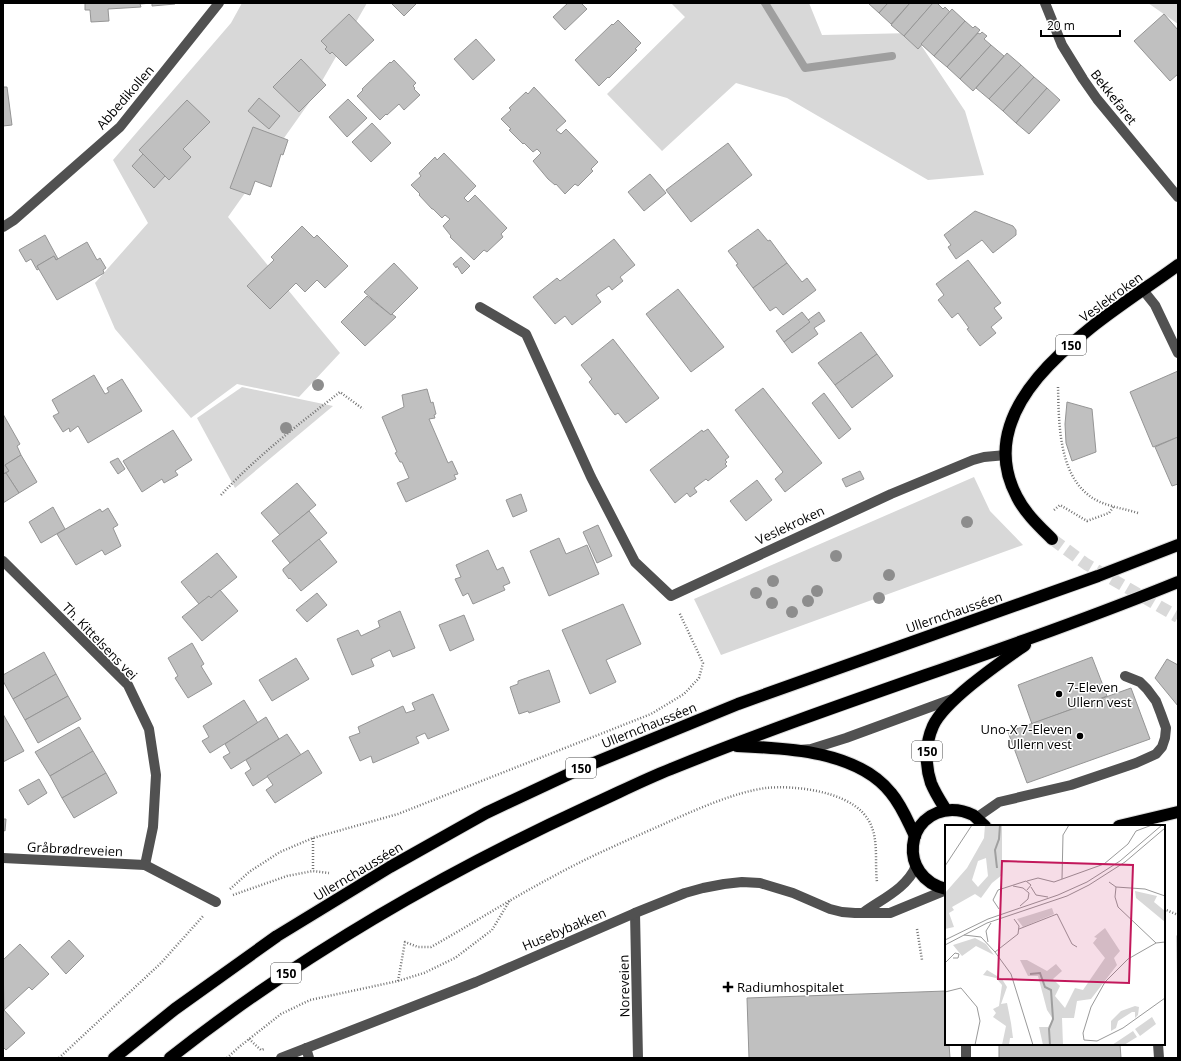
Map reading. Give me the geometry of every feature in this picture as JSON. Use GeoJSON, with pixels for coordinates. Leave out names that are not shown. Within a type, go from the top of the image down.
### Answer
{"type":"FeatureCollection","features":[{"type":"Feature","properties":{"kind":"highway","name":"Veslekroken"},"geometry":{"type":"LineString","coordinates":[[1006,455],[1006,440],[1010,423],[1017,407],[1038,377],[1071,344],[1143,290],[1178,266]]}},
{"type":"Feature","properties":{"kind":"highway","name":"150"},"geometry":{"type":"LineString","coordinates":[[1006,455],[1011,484],[1017,498],[1036,524],[1052,539]]}},
{"type":"Feature","properties":{"kind":"highway","name":"Ullernchausséen"},"geometry":{"type":"LineString","coordinates":[[114,1058],[175,1009],[277,936],[390,867],[486,813],[584,767],[738,704],[1076,584],[1178,545]]}},
{"type":"Feature","properties":{"kind":"highway","name":"150"},"geometry":{"type":"LineString","coordinates":[[170,1058],[226,1014],[289,971],[407,899],[485,856],[572,814],[667,771],[732,746],[944,668],[1120,606],[1178,582]]}},
{"type":"Feature","properties":{"kind":"highway","name":"150"},"geometry":{"type":"LineString","coordinates":[[946,810],[932,784],[927,760],[927,747],[934,725],[940,714],[957,697],[986,673],[1035,637]]}},
{"type":"Feature","properties":{"kind":"highway","name":"150"},"geometry":{"type":"LineString","coordinates":[[732,746],[768,747],[797,750],[861,768],[891,792],[915,836]]}},
{"type":"Feature","properties":{"kind":"highway"},"geometry":{"type":"LineString","coordinates":[[945,889],[926,880],[920,874],[916,866],[913,856],[913,846],[915,836],[922,824],[933,815],[946,810],[960,810],[974,816],[983,824]]}},
{"type":"Feature","properties":{"kind":"highway"},"geometry":{"type":"LineString","coordinates":[[1128,825],[1145,823],[1178,812]]}},
{"type":"Feature","properties":{"kind":"street","name":"Abbedikollen"},"geometry":{"type":"LineString","coordinates":[[3,227],[14,220],[120,127],[219,3]]}},
{"type":"Feature","properties":{"kind":"street","name":"Bekkefaret"},"geometry":{"type":"LineString","coordinates":[[1045,3],[1062,45],[1083,79],[1097,99],[1178,197]]}},
{"type":"Feature","properties":{"kind":"street"},"geometry":{"type":"LineString","coordinates":[[1143,290],[1156,305],[1178,353]]}},
{"type":"Feature","properties":{"kind":"street"},"geometry":{"type":"LineString","coordinates":[[480,307],[526,334],[591,477],[634,562],[671,596]]}},
{"type":"Feature","properties":{"kind":"street","name":"Veslekroken"},"geometry":{"type":"LineString","coordinates":[[671,596],[891,494],[973,460],[984,457],[1006,455]]}},
{"type":"Feature","properties":{"kind":"street","name":"Th. Kittelsens vei"},"geometry":{"type":"LineString","coordinates":[[3,561],[128,685],[149,729],[156,775],[153,827],[145,865]]}},
{"type":"Feature","properties":{"kind":"street"},"geometry":{"type":"LineString","coordinates":[[983,824],[999,802],[1071,785],[1136,763],[1156,754],[1162,747],[1166,728],[1156,701],[1140,682],[1125,676]]}},
{"type":"Feature","properties":{"kind":"street"},"geometry":{"type":"LineString","coordinates":[[797,750],[811,749],[846,738],[957,697]]}},
{"type":"Feature","properties":{"kind":"street","name":"Gråbrødreveien"},"geometry":{"type":"LineString","coordinates":[[3,858],[145,865]]}},
{"type":"Feature","properties":{"kind":"street"},"geometry":{"type":"LineString","coordinates":[[145,865],[216,902]]}},
{"type":"Feature","properties":{"kind":"street"},"geometry":{"type":"LineString","coordinates":[[864,912],[904,883],[913,874],[916,866]]}},
{"type":"Feature","properties":{"kind":"street","name":"Husebybakken"},"geometry":{"type":"LineString","coordinates":[[281,1058],[308,1053],[635,913],[691,891],[724,884],[742,882],[760,883],[777,887],[815,904],[842,912],[890,913],[945,889]]}},
{"type":"Feature","properties":{"kind":"street","name":"Noreveien"},"geometry":{"type":"LineString","coordinates":[[635,913],[638,1058]]}},
{"type":"Feature","properties":{"kind":"street"},"geometry":{"type":"LineString","coordinates":[[966,1045],[966,1058]]}},
{"type":"Feature","properties":{"kind":"street"},"geometry":{"type":"LineString","coordinates":[[1158,1045],[1159,1058]]}},
{"type":"Feature","properties":{"kind":"path"},"geometry":{"type":"LineString","coordinates":[[1058,387],[1060,437],[1071,473],[1078,484],[1088,494],[1099,501],[1138,513]]}},
{"type":"Feature","properties":{"kind":"path"},"geometry":{"type":"LineString","coordinates":[[221,495],[235,480],[297,426],[340,392],[364,409]]}},
{"type":"Feature","properties":{"kind":"path"},"geometry":{"type":"LineString","coordinates":[[1054,510],[1060,505],[1087,521],[1109,513],[1114,506]]}},
{"type":"Feature","properties":{"kind":"path"},"geometry":{"type":"LineString","coordinates":[[59,1058],[161,963],[216,902],[249,872],[280,852],[313,838],[405,811],[651,714],[684,694],[699,678],[703,663],[671,596]]}},
{"type":"Feature","properties":{"kind":"path"},"geometry":{"type":"LineString","coordinates":[[398,981],[405,942],[418,948],[431,947],[510,900],[595,854],[697,809],[745,792],[766,788],[817,790],[852,804],[863,812],[874,835],[876,847],[877,885]]}},
{"type":"Feature","properties":{"kind":"path"},"geometry":{"type":"LineString","coordinates":[[313,838],[313,871]]}},
{"type":"Feature","properties":{"kind":"path"},"geometry":{"type":"LineString","coordinates":[[216,902],[287,876],[313,871],[329,873]]}},
{"type":"Feature","properties":{"kind":"path"},"geometry":{"type":"LineString","coordinates":[[227,1058],[281,1014],[310,1000],[398,981],[424,973],[455,958],[492,930],[510,900]]}},
{"type":"Feature","properties":{"kind":"path"},"geometry":{"type":"LineString","coordinates":[[1165,909],[1178,915]]}},
{"type":"Feature","properties":{"kind":"path"},"geometry":{"type":"LineString","coordinates":[[917,929],[922,960]]}},
{"type":"Feature","properties":{"kind":"shaded area"},"geometry":{"type":"Polygon","coordinates":[[[242,3],[367,3],[311,100],[228,217],[340,353],[299,397],[237,384],[191,418],[115,329],[95,283],[148,223],[113,160],[231,23],[242,3]]]}},
{"type":"Feature","properties":{"kind":"shaded area"},"geometry":{"type":"Polygon","coordinates":[[[671,3],[809,3],[822,35],[913,33],[965,111],[984,175],[928,180],[787,98],[736,83],[662,151],[607,94],[685,17],[671,3]]]}},
{"type":"Feature","properties":{"kind":"shaded area"},"geometry":{"type":"Polygon","coordinates":[[[1148,3],[1178,3],[1178,24],[1148,3]]]}},
{"type":"Feature","properties":{"kind":"shaded area"},"geometry":{"type":"Polygon","coordinates":[[[242,387],[333,406],[235,488],[197,418],[242,387]]]}},
{"type":"Feature","properties":{"kind":"shaded area"},"geometry":{"type":"Polygon","coordinates":[[[974,477],[990,511],[1023,545],[721,655],[694,599],[974,477]]]}},
{"type":"Feature","properties":{"kind":"shaded area"},"geometry":{"type":"Polygon","coordinates":[[[1178,934],[1178,1019],[1176,936],[1178,934]]]}},
{"type":"Feature","properties":{"kind":"building"},"geometry":{"type":"Polygon","coordinates":[[[85,3],[152,3],[140,4],[141,7],[108,9],[109,21],[91,22],[90,10],[85,10],[85,3]]]}},
{"type":"Feature","properties":{"kind":"building"},"geometry":{"type":"Polygon","coordinates":[[[152,3],[175,3],[175,4],[152,6],[152,3]]]}},
{"type":"Feature","properties":{"kind":"building"},"geometry":{"type":"Polygon","coordinates":[[[391,3],[417,3],[404,16],[391,3]]]}},
{"type":"Feature","properties":{"kind":"building"},"geometry":{"type":"Polygon","coordinates":[[[568,3],[581,3],[587,9],[565,30],[553,17],[568,3]]]}},
{"type":"Feature","properties":{"kind":"building"},"geometry":{"type":"Polygon","coordinates":[[[868,3],[888,3],[879,13],[868,3]]]}},
{"type":"Feature","properties":{"kind":"building"},"geometry":{"type":"Polygon","coordinates":[[[888,3],[910,3],[891,24],[879,13],[888,3]]]}},
{"type":"Feature","properties":{"kind":"building"},"geometry":{"type":"Polygon","coordinates":[[[910,3],[933,3],[904,36],[891,25],[910,3]]]}},
{"type":"Feature","properties":{"kind":"building"},"geometry":{"type":"Polygon","coordinates":[[[933,3],[937,3],[943,9],[945,7],[950,12],[918,49],[904,36],[933,3]]]}},
{"type":"Feature","properties":{"kind":"building"},"geometry":{"type":"Polygon","coordinates":[[[952,9],[965,21],[934,56],[921,44],[952,9]]]}},
{"type":"Feature","properties":{"kind":"building"},"geometry":{"type":"Polygon","coordinates":[[[349,14],[374,40],[346,66],[332,52],[330,54],[325,49],[327,47],[321,41],[349,14]]]}},
{"type":"Feature","properties":{"kind":"building"},"geometry":{"type":"Polygon","coordinates":[[[1164,14],[1178,30],[1178,74],[1170,81],[1134,41],[1164,14]]]}},
{"type":"Feature","properties":{"kind":"building"},"geometry":{"type":"Polygon","coordinates":[[[618,20],[641,43],[635,49],[637,50],[599,86],[575,60],[618,20]]]}},
{"type":"Feature","properties":{"kind":"building"},"geometry":{"type":"Polygon","coordinates":[[[965,21],[973,28],[975,26],[980,30],[947,67],[934,56],[965,21]]]}},
{"type":"Feature","properties":{"kind":"building"},"geometry":{"type":"Polygon","coordinates":[[[982,32],[987,36],[984,39],[991,45],[960,79],[947,67],[978,33],[980,34],[982,32]]]}},
{"type":"Feature","properties":{"kind":"building"},"geometry":{"type":"Polygon","coordinates":[[[476,39],[495,60],[473,80],[454,59],[476,39]]]}},
{"type":"Feature","properties":{"kind":"building"},"geometry":{"type":"Polygon","coordinates":[[[991,45],[1004,56],[973,91],[960,79],[991,45]]]}},
{"type":"Feature","properties":{"kind":"building"},"geometry":{"type":"Polygon","coordinates":[[[1007,53],[1021,65],[989,99],[976,88],[1007,53]]]}},
{"type":"Feature","properties":{"kind":"building"},"geometry":{"type":"Polygon","coordinates":[[[301,59],[326,85],[299,112],[273,87],[301,59]]]}},
{"type":"Feature","properties":{"kind":"building"},"geometry":{"type":"Polygon","coordinates":[[[394,60],[416,83],[413,86],[415,88],[414,89],[420,95],[404,110],[399,104],[380,120],[357,96],[363,90],[362,89],[390,62],[391,63],[394,60]]]}},
{"type":"Feature","properties":{"kind":"building"},"geometry":{"type":"Polygon","coordinates":[[[1021,65],[1034,77],[1003,111],[989,99],[1021,65]]]}},
{"type":"Feature","properties":{"kind":"building"},"geometry":{"type":"Polygon","coordinates":[[[1034,77],[1047,88],[1016,123],[1003,111],[1034,77]]]}},
{"type":"Feature","properties":{"kind":"building"},"geometry":{"type":"Polygon","coordinates":[[[3,87],[7,87],[12,125],[3,126],[3,87]]]}},
{"type":"Feature","properties":{"kind":"building"},"geometry":{"type":"Polygon","coordinates":[[[534,87],[566,121],[556,130],[561,134],[566,129],[598,162],[591,169],[593,171],[578,186],[575,184],[565,194],[556,184],[555,185],[548,179],[533,161],[541,153],[537,149],[533,152],[524,143],[523,144],[509,130],[511,129],[501,119],[511,110],[509,108],[526,92],[528,94],[534,87]]]}},
{"type":"Feature","properties":{"kind":"building"},"geometry":{"type":"Polygon","coordinates":[[[1047,88],[1060,100],[1029,134],[1016,123],[1047,88]]]}},
{"type":"Feature","properties":{"kind":"building"},"geometry":{"type":"Polygon","coordinates":[[[259,98],[280,116],[269,129],[248,111],[259,98]]]}},
{"type":"Feature","properties":{"kind":"building"},"geometry":{"type":"Polygon","coordinates":[[[348,99],[367,118],[347,137],[329,117],[348,99]]]}},
{"type":"Feature","properties":{"kind":"building"},"geometry":{"type":"Polygon","coordinates":[[[187,100],[210,122],[183,149],[191,157],[169,180],[139,150],[187,100]]]}},
{"type":"Feature","properties":{"kind":"building"},"geometry":{"type":"Polygon","coordinates":[[[372,123],[391,143],[371,162],[352,142],[372,123]]]}},
{"type":"Feature","properties":{"kind":"building"},"geometry":{"type":"Polygon","coordinates":[[[253,127],[288,140],[283,155],[281,154],[271,187],[255,181],[250,195],[230,188],[253,127]]]}},
{"type":"Feature","properties":{"kind":"building"},"geometry":{"type":"Polygon","coordinates":[[[728,143],[752,175],[691,222],[666,190],[728,143]]]}},
{"type":"Feature","properties":{"kind":"building"},"geometry":{"type":"Polygon","coordinates":[[[444,153],[476,186],[464,198],[468,202],[475,195],[507,228],[501,234],[503,237],[487,252],[484,250],[474,260],[450,237],[451,236],[443,226],[450,219],[445,215],[442,218],[411,185],[421,176],[419,173],[435,157],[437,160],[444,153]]]}},
{"type":"Feature","properties":{"kind":"building"},"geometry":{"type":"Polygon","coordinates":[[[143,154],[165,176],[154,188],[132,166],[143,154]]]}},
{"type":"Feature","properties":{"kind":"building"},"geometry":{"type":"Polygon","coordinates":[[[650,174],[666,193],[644,211],[628,192],[650,174]]]}},
{"type":"Feature","properties":{"kind":"building"},"geometry":{"type":"Polygon","coordinates":[[[975,211],[1013,226],[1016,230],[1016,235],[993,253],[982,240],[956,259],[948,247],[951,245],[944,235],[975,211]]]}},
{"type":"Feature","properties":{"kind":"building"},"geometry":{"type":"Polygon","coordinates":[[[302,226],[314,238],[317,235],[348,266],[325,288],[317,280],[305,292],[296,283],[270,309],[247,286],[274,260],[271,257],[302,226]]]}},
{"type":"Feature","properties":{"kind":"building"},"geometry":{"type":"Polygon","coordinates":[[[758,229],[768,241],[770,240],[787,263],[753,288],[736,265],[738,264],[728,251],[758,229]]]}},
{"type":"Feature","properties":{"kind":"building"},"geometry":{"type":"Polygon","coordinates":[[[45,235],[58,259],[56,260],[54,256],[37,266],[39,269],[37,270],[31,259],[26,262],[19,250],[45,235]]]}},
{"type":"Feature","properties":{"kind":"building"},"geometry":{"type":"Polygon","coordinates":[[[614,239],[635,265],[620,277],[623,281],[612,290],[609,286],[596,295],[601,302],[572,325],[565,316],[555,324],[533,297],[557,278],[560,281],[614,239]]]}},
{"type":"Feature","properties":{"kind":"building"},"geometry":{"type":"Polygon","coordinates":[[[87,242],[97,260],[100,258],[106,268],[103,270],[104,273],[57,300],[37,266],[54,256],[56,260],[87,242]]]}},
{"type":"Feature","properties":{"kind":"building"},"geometry":{"type":"Polygon","coordinates":[[[461,257],[470,266],[462,274],[457,266],[456,268],[453,264],[461,257]]]}},
{"type":"Feature","properties":{"kind":"building"},"geometry":{"type":"Polygon","coordinates":[[[968,260],[1001,303],[994,308],[1002,318],[991,327],[996,333],[980,346],[967,329],[969,328],[958,313],[952,318],[938,300],[944,295],[936,284],[968,260]]]}},
{"type":"Feature","properties":{"kind":"building"},"geometry":{"type":"Polygon","coordinates":[[[394,263],[418,288],[391,315],[364,292],[394,263]]]}},
{"type":"Feature","properties":{"kind":"building"},"geometry":{"type":"Polygon","coordinates":[[[787,263],[802,282],[807,278],[816,290],[783,315],[776,307],[770,311],[753,288],[787,263]]]}},
{"type":"Feature","properties":{"kind":"building"},"geometry":{"type":"Polygon","coordinates":[[[678,289],[724,347],[691,372],[646,314],[678,289]]]}},
{"type":"Feature","properties":{"kind":"building"},"geometry":{"type":"Polygon","coordinates":[[[367,296],[391,315],[392,314],[396,317],[365,346],[341,322],[367,296]]]}},
{"type":"Feature","properties":{"kind":"building"},"geometry":{"type":"Polygon","coordinates":[[[802,312],[810,322],[784,342],[776,331],[802,312]]]}},
{"type":"Feature","properties":{"kind":"building"},"geometry":{"type":"Polygon","coordinates":[[[819,312],[825,321],[814,328],[818,334],[792,353],[784,342],[810,322],[808,320],[819,312]]]}},
{"type":"Feature","properties":{"kind":"building"},"geometry":{"type":"Polygon","coordinates":[[[861,332],[877,354],[835,385],[818,363],[861,332]]]}},
{"type":"Feature","properties":{"kind":"building"},"geometry":{"type":"Polygon","coordinates":[[[613,339],[659,398],[626,423],[618,413],[615,415],[589,382],[592,379],[581,365],[613,339]]]}},
{"type":"Feature","properties":{"kind":"building"},"geometry":{"type":"Polygon","coordinates":[[[877,354],[893,376],[852,408],[835,385],[877,354]]]}},
{"type":"Feature","properties":{"kind":"building"},"geometry":{"type":"Polygon","coordinates":[[[1178,371],[1178,437],[1153,447],[1130,392],[1178,371]]]}},
{"type":"Feature","properties":{"kind":"building"},"geometry":{"type":"Polygon","coordinates":[[[94,375],[105,394],[109,392],[107,388],[122,379],[142,411],[88,443],[78,426],[70,432],[69,428],[63,432],[53,416],[59,413],[52,400],[94,375]]]}},
{"type":"Feature","properties":{"kind":"building"},"geometry":{"type":"Polygon","coordinates":[[[763,388],[822,463],[785,492],[775,479],[783,472],[735,410],[763,388]]]}},
{"type":"Feature","properties":{"kind":"building"},"geometry":{"type":"Polygon","coordinates":[[[427,389],[431,403],[433,402],[436,414],[434,415],[435,418],[429,419],[448,463],[452,461],[458,474],[454,475],[456,479],[406,502],[397,483],[409,478],[402,462],[400,462],[395,453],[397,452],[382,417],[404,407],[402,395],[427,389]]]}},
{"type":"Feature","properties":{"kind":"building"},"geometry":{"type":"Polygon","coordinates":[[[824,393],[851,429],[839,439],[812,403],[824,393]]]}},
{"type":"Feature","properties":{"kind":"building"},"geometry":{"type":"Polygon","coordinates":[[[1067,402],[1092,409],[1096,452],[1072,461],[1066,443],[1065,424],[1067,402]]]}},
{"type":"Feature","properties":{"kind":"building"},"geometry":{"type":"Polygon","coordinates":[[[3,414],[20,444],[17,446],[21,455],[5,465],[9,471],[3,474],[3,414]]]}},
{"type":"Feature","properties":{"kind":"building"},"geometry":{"type":"Polygon","coordinates":[[[708,429],[729,457],[725,460],[727,462],[725,464],[727,466],[708,481],[706,479],[694,488],[697,492],[690,497],[687,493],[675,503],[650,470],[702,430],[703,432],[708,429]]]}},
{"type":"Feature","properties":{"kind":"building"},"geometry":{"type":"Polygon","coordinates":[[[173,430],[192,460],[175,471],[178,475],[164,483],[162,479],[142,492],[123,461],[173,430]]]}},
{"type":"Feature","properties":{"kind":"building"},"geometry":{"type":"Polygon","coordinates":[[[1178,437],[1178,484],[1172,486],[1155,447],[1178,437]]]}},
{"type":"Feature","properties":{"kind":"building"},"geometry":{"type":"Polygon","coordinates":[[[21,455],[37,482],[19,493],[6,473],[9,471],[5,465],[21,455]]]}},
{"type":"Feature","properties":{"kind":"building"},"geometry":{"type":"Polygon","coordinates":[[[118,458],[125,469],[118,474],[110,462],[118,458]]]}},
{"type":"Feature","properties":{"kind":"building"},"geometry":{"type":"Polygon","coordinates":[[[860,471],[864,479],[846,487],[842,479],[860,471]]]}},
{"type":"Feature","properties":{"kind":"building"},"geometry":{"type":"Polygon","coordinates":[[[6,473],[19,493],[3,503],[3,474],[6,473]]]}},
{"type":"Feature","properties":{"kind":"building"},"geometry":{"type":"Polygon","coordinates":[[[757,480],[772,500],[746,521],[730,501],[757,480]]]}},
{"type":"Feature","properties":{"kind":"building"},"geometry":{"type":"Polygon","coordinates":[[[297,483],[316,505],[280,535],[261,513],[297,483]]]}},
{"type":"Feature","properties":{"kind":"building"},"geometry":{"type":"Polygon","coordinates":[[[521,494],[527,511],[513,517],[506,500],[521,494]]]}},
{"type":"Feature","properties":{"kind":"building"},"geometry":{"type":"Polygon","coordinates":[[[53,507],[65,529],[41,543],[29,522],[53,507]]]}},
{"type":"Feature","properties":{"kind":"building"},"geometry":{"type":"Polygon","coordinates":[[[108,508],[118,525],[113,528],[121,546],[105,555],[102,550],[76,565],[57,534],[100,509],[102,512],[108,508]]]}},
{"type":"Feature","properties":{"kind":"building"},"geometry":{"type":"Polygon","coordinates":[[[309,511],[327,533],[290,563],[272,541],[309,511]]]}},
{"type":"Feature","properties":{"kind":"building"},"geometry":{"type":"Polygon","coordinates":[[[598,525],[612,556],[597,563],[583,532],[598,525]]]}},
{"type":"Feature","properties":{"kind":"building"},"geometry":{"type":"Polygon","coordinates":[[[559,538],[566,554],[587,545],[599,574],[549,596],[530,551],[559,538]]]}},
{"type":"Feature","properties":{"kind":"building"},"geometry":{"type":"Polygon","coordinates":[[[319,539],[337,562],[301,591],[290,578],[289,579],[283,569],[319,539]]]}},
{"type":"Feature","properties":{"kind":"building"},"geometry":{"type":"Polygon","coordinates":[[[488,550],[497,570],[503,567],[510,583],[503,586],[505,590],[473,604],[468,593],[463,596],[455,579],[461,577],[456,565],[488,550]]]}},
{"type":"Feature","properties":{"kind":"building"},"geometry":{"type":"Polygon","coordinates":[[[217,553],[237,577],[211,598],[209,596],[199,604],[181,582],[217,553]]]}},
{"type":"Feature","properties":{"kind":"building"},"geometry":{"type":"Polygon","coordinates":[[[220,590],[238,611],[202,641],[182,617],[209,596],[211,598],[220,590]]]}},
{"type":"Feature","properties":{"kind":"building"},"geometry":{"type":"Polygon","coordinates":[[[317,593],[327,605],[307,622],[296,610],[317,593]]]}},
{"type":"Feature","properties":{"kind":"building"},"geometry":{"type":"Polygon","coordinates":[[[623,604],[641,644],[606,660],[616,682],[590,694],[562,630],[623,604]]]}},
{"type":"Feature","properties":{"kind":"building"},"geometry":{"type":"Polygon","coordinates":[[[400,611],[415,648],[393,657],[390,650],[371,659],[374,666],[352,675],[337,639],[358,630],[361,636],[380,627],[378,621],[400,611]]]}},
{"type":"Feature","properties":{"kind":"building"},"geometry":{"type":"Polygon","coordinates":[[[464,615],[474,640],[450,651],[439,625],[464,615]]]}},
{"type":"Feature","properties":{"kind":"building"},"geometry":{"type":"Polygon","coordinates":[[[192,643],[204,664],[201,666],[212,684],[188,698],[175,678],[178,676],[168,658],[192,643]]]}},
{"type":"Feature","properties":{"kind":"building"},"geometry":{"type":"Polygon","coordinates":[[[44,652],[56,674],[13,699],[3,681],[3,675],[44,652]]]}},
{"type":"Feature","properties":{"kind":"building"},"geometry":{"type":"Polygon","coordinates":[[[1092,657],[1107,696],[1032,724],[1018,685],[1092,657]]]}},
{"type":"Feature","properties":{"kind":"building"},"geometry":{"type":"Polygon","coordinates":[[[296,658],[309,679],[272,701],[259,680],[296,658]]]}},
{"type":"Feature","properties":{"kind":"building"},"geometry":{"type":"Polygon","coordinates":[[[1167,659],[1178,665],[1178,706],[1155,678],[1167,659]]]}},
{"type":"Feature","properties":{"kind":"building"},"geometry":{"type":"Polygon","coordinates":[[[549,670],[560,702],[529,713],[528,711],[519,714],[510,687],[518,684],[518,681],[549,670]]]}},
{"type":"Feature","properties":{"kind":"building"},"geometry":{"type":"Polygon","coordinates":[[[56,674],[68,696],[25,720],[13,699],[56,674]]]}},
{"type":"Feature","properties":{"kind":"building"},"geometry":{"type":"Polygon","coordinates":[[[1131,688],[1150,739],[1027,783],[1008,732],[1131,688]]]}},
{"type":"Feature","properties":{"kind":"building"},"geometry":{"type":"Polygon","coordinates":[[[433,694],[449,730],[428,739],[425,733],[416,737],[419,743],[373,763],[371,756],[360,761],[349,737],[360,733],[358,727],[403,706],[406,713],[415,710],[412,703],[433,694]]]}},
{"type":"Feature","properties":{"kind":"building"},"geometry":{"type":"Polygon","coordinates":[[[68,696],[81,719],[38,743],[25,720],[68,696]]]}},
{"type":"Feature","properties":{"kind":"building"},"geometry":{"type":"Polygon","coordinates":[[[244,700],[258,723],[210,753],[202,741],[209,737],[203,726],[244,700]]]}},
{"type":"Feature","properties":{"kind":"building"},"geometry":{"type":"Polygon","coordinates":[[[3,714],[24,751],[3,762],[3,714]]]}},
{"type":"Feature","properties":{"kind":"building"},"geometry":{"type":"Polygon","coordinates":[[[266,717],[279,739],[231,769],[223,757],[230,753],[225,744],[266,717]]]}},
{"type":"Feature","properties":{"kind":"building"},"geometry":{"type":"Polygon","coordinates":[[[79,727],[93,751],[50,776],[35,752],[79,727]]]}},
{"type":"Feature","properties":{"kind":"building"},"geometry":{"type":"Polygon","coordinates":[[[287,734],[301,755],[253,786],[245,773],[251,769],[246,760],[287,734]]]}},
{"type":"Feature","properties":{"kind":"building"},"geometry":{"type":"Polygon","coordinates":[[[308,750],[322,773],[275,803],[266,790],[273,785],[267,776],[308,750]]]}},
{"type":"Feature","properties":{"kind":"building"},"geometry":{"type":"Polygon","coordinates":[[[93,751],[106,773],[62,798],[50,776],[93,751]]]}},
{"type":"Feature","properties":{"kind":"building"},"geometry":{"type":"Polygon","coordinates":[[[106,773],[117,793],[74,818],[62,798],[106,773]]]}},
{"type":"Feature","properties":{"kind":"building"},"geometry":{"type":"Polygon","coordinates":[[[39,779],[47,793],[28,805],[19,790],[39,779]]]}},
{"type":"Feature","properties":{"kind":"building"},"geometry":{"type":"Polygon","coordinates":[[[3,819],[6,819],[5,831],[3,830],[3,819]]]}},
{"type":"Feature","properties":{"kind":"building"},"geometry":{"type":"Polygon","coordinates":[[[69,940],[84,956],[66,974],[51,957],[69,940]]]}},
{"type":"Feature","properties":{"kind":"building"},"geometry":{"type":"Polygon","coordinates":[[[20,944],[49,974],[32,990],[29,987],[4,1010],[3,960],[20,944]]]}},
{"type":"Feature","properties":{"kind":"building"},"geometry":{"type":"Polygon","coordinates":[[[945,991],[945,1045],[949,1045],[950,1058],[749,1058],[747,998],[945,991]]]}},
{"type":"Feature","properties":{"kind":"building"},"geometry":{"type":"Polygon","coordinates":[[[4,1010],[25,1033],[6,1050],[3,1047],[4,1010]]]}},
{"type":"Feature","properties":{"kind":"building"},"geometry":{"type":"Polygon","coordinates":[[[999,1045],[1120,1045],[1121,1058],[999,1058],[999,1045]]]}},
{"type":"Feature","properties":{"kind":"waterway"},"geometry":{"type":"LineString","coordinates":[[765,3],[805,68],[892,56]]}},
{"type":"Feature","properties":{"kind":"tunnel"},"geometry":{"type":"LineString","coordinates":[[1052,539],[1086,564],[1178,617]]}},
{"type":"Feature","properties":{"kind":"place","name":"7-Eleven Ullern vest"},"geometry":{"type":"Point","coordinates":[1059,694]}},
{"type":"Feature","properties":{"kind":"place","name":"Uno-X 7-Eleven Ullern vest"},"geometry":{"type":"Point","coordinates":[1080,736]}},
{"type":"Feature","properties":{"kind":"place","name":"Radiumhospitalet"},"geometry":{"type":"Point","coordinates":[728,987]}}]}
